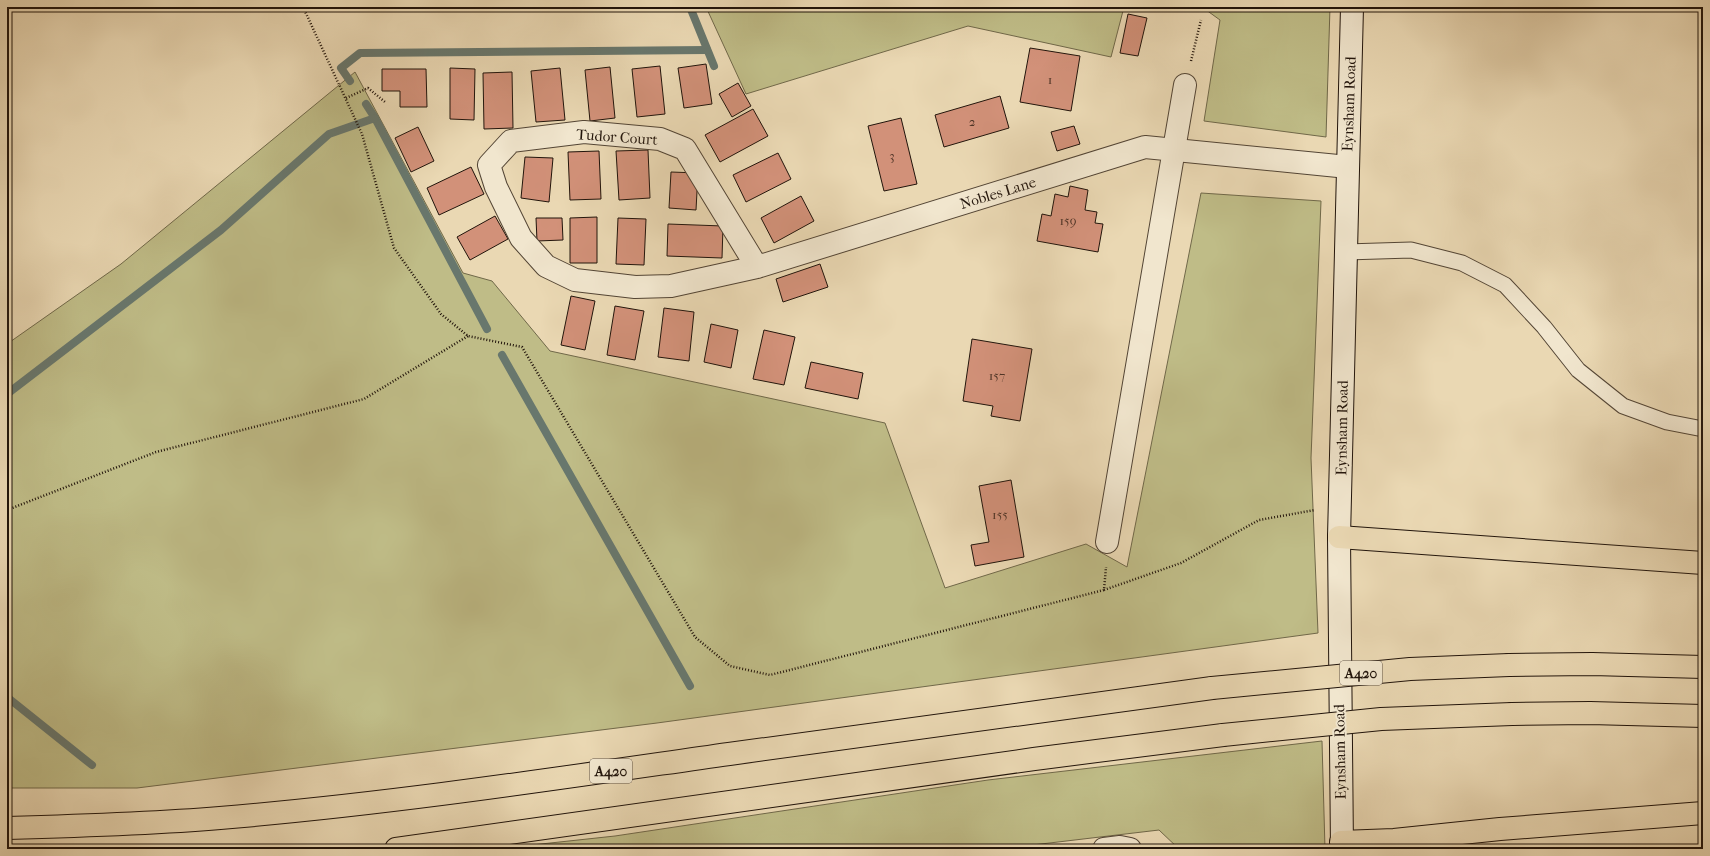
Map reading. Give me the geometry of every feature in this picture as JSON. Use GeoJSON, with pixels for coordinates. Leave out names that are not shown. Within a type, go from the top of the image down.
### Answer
{"type":"FeatureCollection","features":[{"type":"Feature","properties":{"kind":"highway"},"geometry":{"type":"LineString","coordinates":[[1339,536],[1703,563]]}},
{"type":"Feature","properties":{"kind":"highway","name":"A420"},"geometry":{"type":"LineString","coordinates":[[7,828],[119,824],[221,818],[338,806],[576,776],[1009,714],[1212,688],[1410,669],[1509,665],[1592,664],[1703,667]]}},
{"type":"Feature","properties":{"kind":"highway"},"geometry":{"type":"LineString","coordinates":[[396,849],[1034,759],[1223,735],[1381,719],[1512,714],[1590,713],[1703,716]]}},
{"type":"Feature","properties":{"kind":"highway"},"geometry":{"type":"LineString","coordinates":[[1342,845],[1500,829],[1703,813]]}},
{"type":"Feature","properties":{"kind":"street","name":"Eynsham Road"},"geometry":{"type":"LineString","coordinates":[[1342,845],[1339,536],[1352,7]]}},
{"type":"Feature","properties":{"kind":"street"},"geometry":{"type":"LineString","coordinates":[[1107,542],[1185,85]]}},
{"type":"Feature","properties":{"kind":"street","name":"Tudor Court"},"geometry":{"type":"LineString","coordinates":[[757,267],[685,148],[660,139],[584,132],[511,141],[489,166],[496,187],[520,238],[546,266],[575,280],[635,287],[672,286],[757,267],[823,248]]}},
{"type":"Feature","properties":{"kind":"street","name":"Nobles Lane"},"geometry":{"type":"LineString","coordinates":[[823,248],[1145,147],[1348,167]]}},
{"type":"Feature","properties":{"kind":"street"},"geometry":{"type":"LineString","coordinates":[[1104,849],[1120,847],[1130,849]]}},
{"type":"Feature","properties":{"kind":"lane"},"geometry":{"type":"LineString","coordinates":[[1346,252],[1411,250],[1462,263],[1506,285],[1544,327],[1578,370],[1623,406],[1667,422],[1703,430]]}},
{"type":"Feature","properties":{"kind":"path"},"geometry":{"type":"LineString","coordinates":[[303,7],[362,134],[394,248],[440,314],[468,336],[522,347],[695,637],[730,666],[770,675],[1104,590],[1181,563],[1259,520],[1340,506]]}},
{"type":"Feature","properties":{"kind":"path"},"geometry":{"type":"LineString","coordinates":[[1185,85],[1201,20]]}},
{"type":"Feature","properties":{"kind":"path"},"geometry":{"type":"LineString","coordinates":[[346,98],[368,88],[385,102]]}},
{"type":"Feature","properties":{"kind":"path"},"geometry":{"type":"LineString","coordinates":[[7,510],[156,452],[364,399],[468,336]]}},
{"type":"Feature","properties":{"kind":"path"},"geometry":{"type":"LineString","coordinates":[[1104,590],[1107,542]]}},
{"type":"Feature","properties":{"kind":"shaded area"},"geometry":{"type":"Polygon","coordinates":[[[706,7],[1124,7],[1111,57],[968,26],[746,94],[706,7]]]}},
{"type":"Feature","properties":{"kind":"shaded area"},"geometry":{"type":"Polygon","coordinates":[[[1202,7],[1330,7],[1326,137],[1204,121],[1220,20],[1202,7]]]}},
{"type":"Feature","properties":{"kind":"shaded area"},"geometry":{"type":"Polygon","coordinates":[[[355,72],[463,273],[492,281],[550,351],[885,423],[945,588],[1086,544],[1127,567],[1201,193],[1321,201],[1311,458],[1318,633],[657,723],[137,788],[7,788],[7,344],[121,264],[355,72]]]}},
{"type":"Feature","properties":{"kind":"shaded area"},"geometry":{"type":"Polygon","coordinates":[[[1322,741],[1325,849],[1179,849],[1159,830],[999,849],[495,849],[615,836],[988,780],[1322,741]]]}},
{"type":"Feature","properties":{"kind":"building"},"geometry":{"type":"Polygon","coordinates":[[[1128,14],[1147,18],[1138,56],[1120,53],[1128,14]]]}},
{"type":"Feature","properties":{"kind":"building"},"geometry":{"type":"Polygon","coordinates":[[[1030,48],[1080,56],[1071,111],[1020,102],[1030,48]]]}},
{"type":"Feature","properties":{"kind":"building"},"geometry":{"type":"Polygon","coordinates":[[[706,64],[712,104],[684,108],[678,68],[706,64]]]}},
{"type":"Feature","properties":{"kind":"building"},"geometry":{"type":"Polygon","coordinates":[[[660,66],[665,114],[637,117],[632,69],[660,66]]]}},
{"type":"Feature","properties":{"kind":"building"},"geometry":{"type":"Polygon","coordinates":[[[610,67],[615,118],[590,121],[585,70],[610,67]]]}},
{"type":"Feature","properties":{"kind":"building"},"geometry":{"type":"Polygon","coordinates":[[[450,68],[475,69],[474,120],[450,119],[450,68]]]}},
{"type":"Feature","properties":{"kind":"building"},"geometry":{"type":"Polygon","coordinates":[[[560,68],[565,120],[536,122],[531,71],[560,68]]]}},
{"type":"Feature","properties":{"kind":"building"},"geometry":{"type":"Polygon","coordinates":[[[382,69],[426,69],[427,107],[400,107],[400,91],[382,91],[382,69]]]}},
{"type":"Feature","properties":{"kind":"building"},"geometry":{"type":"Polygon","coordinates":[[[512,72],[513,128],[484,129],[483,73],[512,72]]]}},
{"type":"Feature","properties":{"kind":"building"},"geometry":{"type":"Polygon","coordinates":[[[738,83],[751,106],[732,117],[719,94],[738,83]]]}},
{"type":"Feature","properties":{"kind":"building"},"geometry":{"type":"Polygon","coordinates":[[[1000,96],[1009,128],[944,147],[935,115],[1000,96]]]}},
{"type":"Feature","properties":{"kind":"building"},"geometry":{"type":"Polygon","coordinates":[[[753,109],[768,136],[720,162],[705,135],[753,109]]]}},
{"type":"Feature","properties":{"kind":"building"},"geometry":{"type":"Polygon","coordinates":[[[901,118],[917,184],[884,191],[868,126],[901,118]]]}},
{"type":"Feature","properties":{"kind":"building"},"geometry":{"type":"Polygon","coordinates":[[[1074,126],[1080,144],[1057,151],[1051,132],[1074,126]]]}},
{"type":"Feature","properties":{"kind":"building"},"geometry":{"type":"Polygon","coordinates":[[[418,127],[434,161],[411,172],[395,138],[418,127]]]}},
{"type":"Feature","properties":{"kind":"building"},"geometry":{"type":"Polygon","coordinates":[[[648,150],[650,198],[619,200],[616,151],[648,150]]]}},
{"type":"Feature","properties":{"kind":"building"},"geometry":{"type":"Polygon","coordinates":[[[599,151],[601,199],[570,200],[568,152],[599,151]]]}},
{"type":"Feature","properties":{"kind":"building"},"geometry":{"type":"Polygon","coordinates":[[[778,153],[791,179],[746,202],[733,175],[778,153]]]}},
{"type":"Feature","properties":{"kind":"building"},"geometry":{"type":"Polygon","coordinates":[[[525,157],[553,158],[549,202],[521,198],[525,157]]]}},
{"type":"Feature","properties":{"kind":"building"},"geometry":{"type":"Polygon","coordinates":[[[471,167],[484,194],[439,215],[427,188],[471,167]]]}},
{"type":"Feature","properties":{"kind":"building"},"geometry":{"type":"Polygon","coordinates":[[[671,172],[698,173],[696,210],[669,208],[671,172]]]}},
{"type":"Feature","properties":{"kind":"building"},"geometry":{"type":"Polygon","coordinates":[[[1070,186],[1088,190],[1085,210],[1097,212],[1095,223],[1103,224],[1098,252],[1037,241],[1042,214],[1051,216],[1055,194],[1068,197],[1070,186]]]}},
{"type":"Feature","properties":{"kind":"building"},"geometry":{"type":"Polygon","coordinates":[[[801,196],[814,221],[774,243],[761,218],[801,196]]]}},
{"type":"Feature","properties":{"kind":"building"},"geometry":{"type":"Polygon","coordinates":[[[495,216],[508,239],[470,260],[457,237],[495,216]]]}},
{"type":"Feature","properties":{"kind":"building"},"geometry":{"type":"Polygon","coordinates":[[[597,217],[597,263],[570,263],[570,218],[597,217]]]}},
{"type":"Feature","properties":{"kind":"building"},"geometry":{"type":"Polygon","coordinates":[[[536,218],[562,218],[563,240],[537,241],[536,218]]]}},
{"type":"Feature","properties":{"kind":"building"},"geometry":{"type":"Polygon","coordinates":[[[618,218],[646,219],[644,265],[616,264],[618,218]]]}},
{"type":"Feature","properties":{"kind":"building"},"geometry":{"type":"Polygon","coordinates":[[[668,224],[723,226],[722,258],[667,256],[668,224]]]}},
{"type":"Feature","properties":{"kind":"building"},"geometry":{"type":"Polygon","coordinates":[[[820,264],[828,287],[783,302],[776,279],[820,264]]]}},
{"type":"Feature","properties":{"kind":"building"},"geometry":{"type":"Polygon","coordinates":[[[571,296],[595,301],[585,350],[561,345],[571,296]]]}},
{"type":"Feature","properties":{"kind":"building"},"geometry":{"type":"Polygon","coordinates":[[[615,306],[644,311],[635,360],[607,355],[615,306]]]}},
{"type":"Feature","properties":{"kind":"building"},"geometry":{"type":"Polygon","coordinates":[[[664,308],[694,312],[689,361],[658,357],[664,308]]]}},
{"type":"Feature","properties":{"kind":"building"},"geometry":{"type":"Polygon","coordinates":[[[711,324],[738,330],[731,368],[704,362],[711,324]]]}},
{"type":"Feature","properties":{"kind":"building"},"geometry":{"type":"Polygon","coordinates":[[[764,330],[795,337],[784,385],[753,379],[764,330]]]}},
{"type":"Feature","properties":{"kind":"building"},"geometry":{"type":"Polygon","coordinates":[[[972,339],[1032,349],[1020,421],[991,416],[993,406],[963,401],[972,339]]]}},
{"type":"Feature","properties":{"kind":"building"},"geometry":{"type":"Polygon","coordinates":[[[811,362],[863,373],[858,399],[805,388],[811,362]]]}},
{"type":"Feature","properties":{"kind":"building"},"geometry":{"type":"Polygon","coordinates":[[[1011,480],[1024,557],[975,566],[971,545],[989,542],[979,486],[1011,480]]]}},
{"type":"Feature","properties":{"kind":"waterway"},"geometry":{"type":"LineString","coordinates":[[690,7],[714,66]]}},
{"type":"Feature","properties":{"kind":"waterway"},"geometry":{"type":"LineString","coordinates":[[350,81],[341,68],[360,53],[707,50]]}},
{"type":"Feature","properties":{"kind":"waterway"},"geometry":{"type":"LineString","coordinates":[[366,104],[375,118],[487,329]]}},
{"type":"Feature","properties":{"kind":"waterway"},"geometry":{"type":"LineString","coordinates":[[7,394],[221,230],[329,134],[375,118]]}},
{"type":"Feature","properties":{"kind":"waterway"},"geometry":{"type":"LineString","coordinates":[[502,355],[690,686]]}},
{"type":"Feature","properties":{"kind":"waterway"},"geometry":{"type":"LineString","coordinates":[[7,697],[92,765]]}}]}
